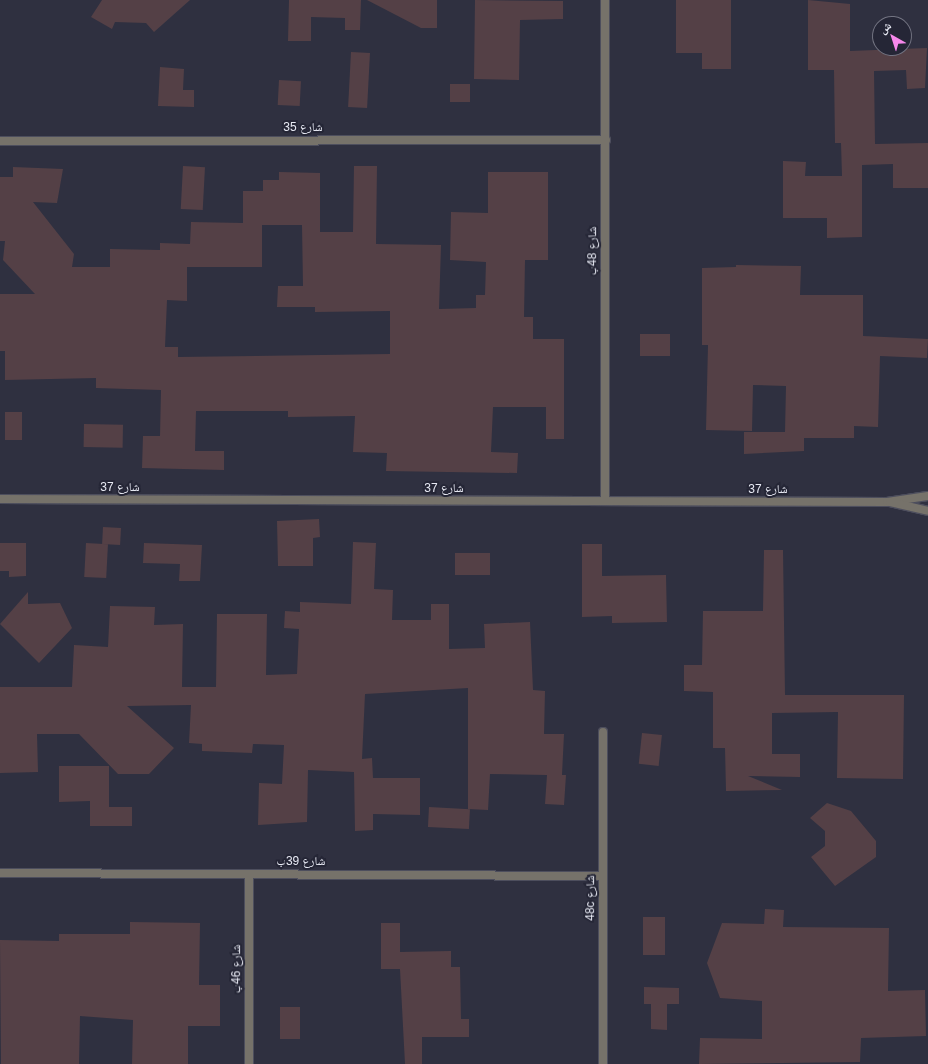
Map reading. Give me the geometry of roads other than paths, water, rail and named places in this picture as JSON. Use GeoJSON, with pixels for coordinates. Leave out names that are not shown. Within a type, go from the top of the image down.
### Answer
{"type":"FeatureCollection","features":[{"type":"Feature","properties":{"kind":"street","name":"شارع 48ب"},"geometry":{"type":"LineString","coordinates":[[604,501],[606,0]]}},
{"type":"Feature","properties":{"kind":"street","name":"شارع 35"},"geometry":{"type":"LineString","coordinates":[[0,140],[606,140]]}},
{"type":"Feature","properties":{"kind":"street","name":"شارع 37"},"geometry":{"type":"LineString","coordinates":[[0,499],[887,502],[928,496]]}},
{"type":"Feature","properties":{"kind":"street","name":"شارع 37"},"geometry":{"type":"LineString","coordinates":[[887,502],[928,511]]}},
{"type":"Feature","properties":{"kind":"street","name":"48c شارع"},"geometry":{"type":"LineString","coordinates":[[603,732],[603,1064]]}},
{"type":"Feature","properties":{"kind":"street","name":"شارع 39ب"},"geometry":{"type":"LineString","coordinates":[[0,873],[602,876]]}},
{"type":"Feature","properties":{"kind":"street","name":"شارع 46ب"},"geometry":{"type":"LineString","coordinates":[[249,874],[249,1064]]}}]}
